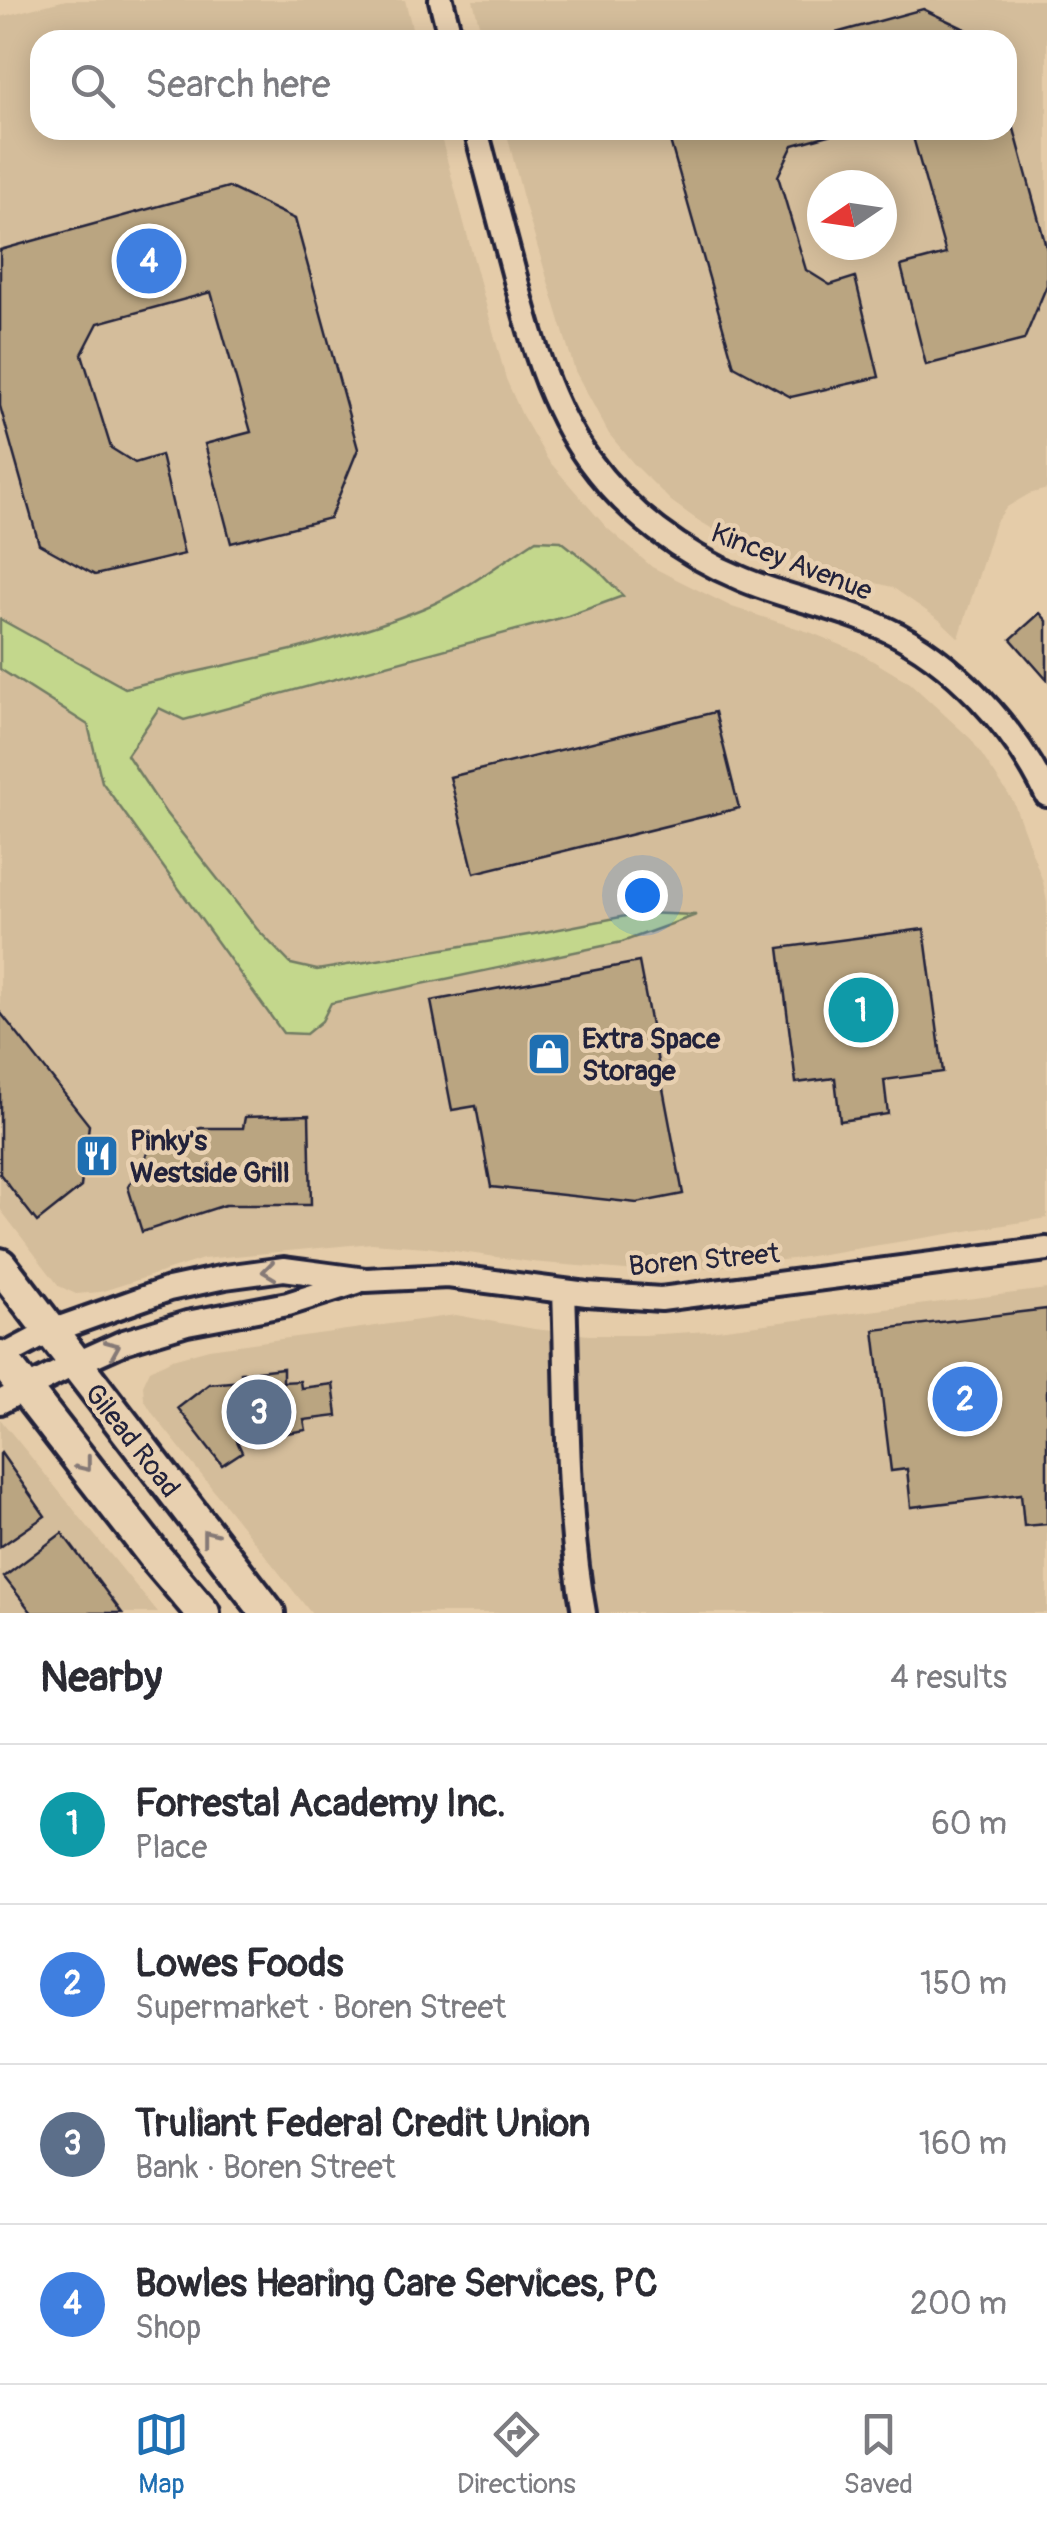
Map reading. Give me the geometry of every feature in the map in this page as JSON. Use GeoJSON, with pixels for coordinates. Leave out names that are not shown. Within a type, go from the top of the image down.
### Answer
{"type":"FeatureCollection","features":[{"type":"Feature","properties":{"kind":"main road","name":"Gilead Road"},"geometry":{"type":"LineString","coordinates":[[0,1265],[268,1613]]}},
{"type":"Feature","properties":{"kind":"main road","name":"Gilead Road"},"geometry":{"type":"LineString","coordinates":[[0,1357],[12,1395],[203,1613]]}},
{"type":"Feature","properties":{"kind":"street"},"geometry":{"type":"LineString","coordinates":[[441,0],[449,30]]}},
{"type":"Feature","properties":{"kind":"street","name":"Kincey Avenue"},"geometry":{"type":"LineString","coordinates":[[479,140],[532,341],[550,392],[590,461],[625,502],[667,539],[696,557],[744,580],[887,629],[926,652],[986,706],[1015,741],[1047,795]]}},
{"type":"Feature","properties":{"kind":"street","name":"Boren Street"},"geometry":{"type":"LineString","coordinates":[[0,1357],[51,1331],[169,1289],[284,1268],[366,1280],[448,1276],[627,1298],[661,1298],[1047,1249]]}},
{"type":"Feature","properties":{"kind":"street","name":"Boren Street"},"geometry":{"type":"LineString","coordinates":[[12,1395],[124,1342],[187,1323],[288,1304],[366,1280]]}},
{"type":"Feature","properties":{"kind":"street"},"geometry":{"type":"LineString","coordinates":[[564,1291],[571,1492],[584,1613]]}},
{"type":"Feature","properties":{"kind":"shaded area"},"geometry":{"type":"Polygon","coordinates":[[[66,0],[405,0],[412,30],[30,30],[30,140],[442,140],[506,379],[548,460],[607,528],[652,567],[732,607],[858,652],[910,683],[971,739],[1013,801],[1047,902],[1047,1218],[792,1259],[695,1269],[637,1271],[372,1243],[203,1259],[100,1292],[76,1294],[59,1286],[0,1209],[0,17],[66,0]]]}},
{"type":"Feature","properties":{"kind":"shaded area"},"geometry":{"type":"Polygon","coordinates":[[[473,0],[1047,0],[1047,489],[1007,507],[995,523],[959,638],[892,587],[793,562],[733,541],[696,519],[671,501],[609,434],[575,371],[508,140],[1017,140],[1017,30],[480,30],[473,0]]]}},
{"type":"Feature","properties":{"kind":"shaded area"},"geometry":{"type":"Polygon","coordinates":[[[1047,1289],[1047,1613],[311,1613],[144,1399],[143,1385],[150,1370],[209,1349],[456,1315],[589,1335],[643,1335],[709,1331],[1047,1289]]]}},
{"type":"Feature","properties":{"kind":"shaded area"},"geometry":{"type":"Polygon","coordinates":[[[0,1419],[158,1613],[0,1613],[0,1419]]]}},
{"type":"Feature","properties":{"kind":"green space"},"geometry":{"type":"Polygon","coordinates":[[[536,540],[561,541],[623,596],[568,616],[184,720],[159,708],[127,755],[165,812],[257,929],[291,964],[317,970],[641,913],[696,915],[622,942],[331,1003],[322,1021],[306,1034],[283,1033],[102,782],[88,725],[0,669],[0,619],[125,688],[276,654],[388,622],[453,594],[536,540]]]}},
{"type":"Feature","properties":{"kind":"building"},"geometry":{"type":"Polygon","coordinates":[[[923,9],[967,30],[846,30],[923,9]]]}},
{"type":"Feature","properties":{"kind":"building"},"geometry":{"type":"Polygon","coordinates":[[[670,140],[811,140],[793,145],[778,176],[806,270],[830,285],[855,277],[879,377],[791,397],[734,366],[670,140]]]}},
{"type":"Feature","properties":{"kind":"building"},"geometry":{"type":"Polygon","coordinates":[[[914,140],[1017,140],[1047,250],[1047,285],[1024,340],[926,365],[901,266],[946,254],[914,140]]]}},
{"type":"Feature","properties":{"kind":"building"},"geometry":{"type":"Polygon","coordinates":[[[228,187],[295,219],[358,449],[330,518],[231,543],[205,444],[251,432],[211,292],[98,323],[82,354],[111,448],[135,463],[161,455],[184,554],[95,575],[39,544],[0,406],[0,250],[228,187]]]}},
{"type":"Feature","properties":{"kind":"building"},"geometry":{"type":"Polygon","coordinates":[[[1040,613],[1047,621],[1047,680],[1011,639],[1040,613]]]}},
{"type":"Feature","properties":{"kind":"building"},"geometry":{"type":"Polygon","coordinates":[[[715,712],[739,808],[474,873],[450,777],[715,712]]]}},
{"type":"Feature","properties":{"kind":"building"},"geometry":{"type":"Polygon","coordinates":[[[924,929],[943,1072],[884,1080],[888,1114],[840,1121],[835,1078],[796,1083],[779,948],[924,929]]]}},
{"type":"Feature","properties":{"kind":"building","name":"Extra Space Storage"},"geometry":{"type":"Polygon","coordinates":[[[639,962],[683,1194],[637,1203],[491,1187],[476,1106],[452,1110],[431,1001],[639,962]]]}},
{"type":"Feature","properties":{"kind":"building"},"geometry":{"type":"Polygon","coordinates":[[[0,1012],[89,1125],[87,1141],[111,1144],[107,1173],[83,1170],[81,1187],[37,1222],[0,1174],[0,1012]]]}},
{"type":"Feature","properties":{"kind":"building"},"geometry":{"type":"Polygon","coordinates":[[[309,1115],[311,1205],[225,1205],[142,1232],[128,1187],[154,1142],[201,1128],[243,1128],[245,1117],[309,1115]]]}},
{"type":"Feature","properties":{"kind":"building"},"geometry":{"type":"Polygon","coordinates":[[[1047,1309],[1047,1524],[1024,1526],[1021,1494],[911,1507],[907,1469],[891,1471],[874,1330],[1047,1309]]]}},
{"type":"Feature","properties":{"kind":"building"},"geometry":{"type":"Polygon","coordinates":[[[283,1368],[283,1382],[300,1381],[301,1388],[333,1384],[337,1416],[304,1420],[306,1430],[237,1441],[242,1452],[222,1465],[178,1408],[209,1384],[242,1381],[241,1373],[283,1368]]]}},
{"type":"Feature","properties":{"kind":"building"},"geometry":{"type":"Polygon","coordinates":[[[0,1454],[45,1516],[0,1547],[0,1454]]]}},
{"type":"Feature","properties":{"kind":"building"},"geometry":{"type":"Polygon","coordinates":[[[62,1533],[122,1613],[32,1613],[4,1577],[62,1533]]]}},
{"type":"Feature","properties":{"kind":"place","name":"Bowles Hearing Care Services, PC"},"geometry":{"type":"Point","coordinates":[149,261]}},
{"type":"Feature","properties":{"kind":"place","name":"Forrestal Academy Inc."},"geometry":{"type":"Point","coordinates":[861,1010]}},
{"type":"Feature","properties":{"kind":"place","name":"Extra Space Storage"},"geometry":{"type":"Point","coordinates":[549,1054]}},
{"type":"Feature","properties":{"kind":"place","name":"Pinky's Westside Grill"},"geometry":{"type":"Point","coordinates":[97,1156]}},
{"type":"Feature","properties":{"kind":"place","name":"Lowes Foods"},"geometry":{"type":"Point","coordinates":[965,1399]}},
{"type":"Feature","properties":{"kind":"place","name":"Truliant Federal Credit Union"},"geometry":{"type":"Point","coordinates":[259,1412]}}]}
